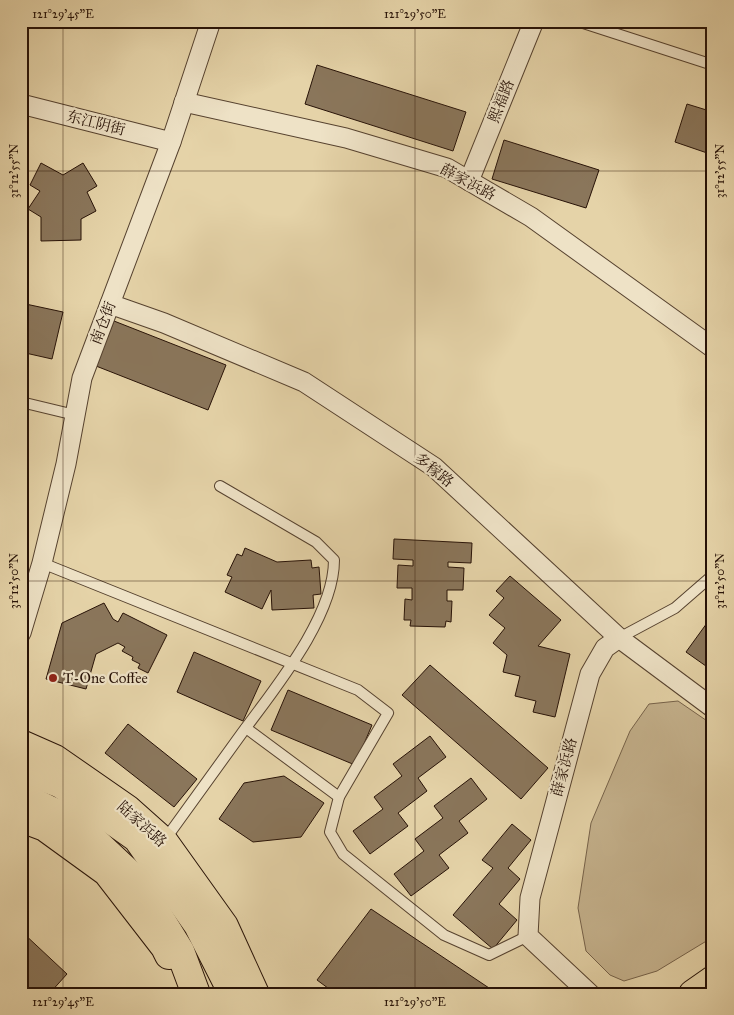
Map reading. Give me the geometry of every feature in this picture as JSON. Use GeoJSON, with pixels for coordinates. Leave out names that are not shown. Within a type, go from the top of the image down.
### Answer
{"type":"FeatureCollection","features":[{"type":"Feature","properties":{"kind":"main road","name":"陆家浜路"},"geometry":{"type":"LineString","coordinates":[[21,744],[54,759],[127,808],[164,842],[224,926],[254,994]]}},
{"type":"Feature","properties":{"kind":"main road"},"geometry":{"type":"LineString","coordinates":[[21,769],[61,784],[137,838],[198,925],[228,984],[230,994]]}},
{"type":"Feature","properties":{"kind":"main road"},"geometry":{"type":"LineString","coordinates":[[21,796],[74,822],[137,881],[180,951],[196,994]]}},
{"type":"Feature","properties":{"kind":"main road"},"geometry":{"type":"LineString","coordinates":[[21,818],[45,827],[107,872],[165,947],[187,994]]}},
{"type":"Feature","properties":{"kind":"main road"},"geometry":{"type":"LineString","coordinates":[[693,994],[713,980]]}},
{"type":"Feature","properties":{"kind":"street","name":"南仓街"},"geometry":{"type":"LineString","coordinates":[[21,633],[42,563],[66,464],[82,378],[171,142],[211,21]]}},
{"type":"Feature","properties":{"kind":"street","name":"熙福路"},"geometry":{"type":"LineString","coordinates":[[469,181],[534,21]]}},
{"type":"Feature","properties":{"kind":"street","name":"薛家浜路"},"geometry":{"type":"LineString","coordinates":[[184,102],[346,138],[447,168],[531,217],[713,348]]}},
{"type":"Feature","properties":{"kind":"street","name":"东江阴街"},"geometry":{"type":"LineString","coordinates":[[21,104],[171,142]]}},
{"type":"Feature","properties":{"kind":"street","name":"多稼路"},"geometry":{"type":"LineString","coordinates":[[110,304],[164,322],[304,382],[434,467],[619,638],[713,708]]}},
{"type":"Feature","properties":{"kind":"street","name":"薛家浜路"},"geometry":{"type":"LineString","coordinates":[[528,936],[530,898],[590,674],[605,648],[619,638]]}},
{"type":"Feature","properties":{"kind":"street"},"geometry":{"type":"LineString","coordinates":[[528,936],[590,994]]}},
{"type":"Feature","properties":{"kind":"lane"},"geometry":{"type":"LineString","coordinates":[[577,21],[713,65]]}},
{"type":"Feature","properties":{"kind":"lane"},"geometry":{"type":"LineString","coordinates":[[21,402],[75,415]]}},
{"type":"Feature","properties":{"kind":"lane"},"geometry":{"type":"LineString","coordinates":[[164,842],[292,664],[327,600],[334,575],[334,560],[316,542],[220,486]]}},
{"type":"Feature","properties":{"kind":"lane"},"geometry":{"type":"LineString","coordinates":[[42,563],[358,690],[388,713],[339,797],[330,832],[343,854],[444,935],[489,955],[528,936]]}},
{"type":"Feature","properties":{"kind":"lane","name":"薛家浜路"},"geometry":{"type":"LineString","coordinates":[[619,638],[675,608],[713,576]]}},
{"type":"Feature","properties":{"kind":"lane"},"geometry":{"type":"LineString","coordinates":[[246,728],[339,797]]}},
{"type":"Feature","properties":{"kind":"shaded area"},"geometry":{"type":"Polygon","coordinates":[[[678,701],[713,725],[713,937],[657,971],[624,981],[610,975],[586,951],[578,908],[591,823],[630,731],[649,704],[678,701]]]}},
{"type":"Feature","properties":{"kind":"building"},"geometry":{"type":"Polygon","coordinates":[[[317,65],[466,112],[453,151],[305,104],[317,65]]]}},
{"type":"Feature","properties":{"kind":"building"},"geometry":{"type":"Polygon","coordinates":[[[687,104],[713,112],[713,155],[675,142],[687,104]]]}},
{"type":"Feature","properties":{"kind":"building"},"geometry":{"type":"Polygon","coordinates":[[[504,140],[599,170],[586,208],[492,179],[504,140]]]}},
{"type":"Feature","properties":{"kind":"building"},"geometry":{"type":"Polygon","coordinates":[[[41,163],[63,175],[83,163],[97,186],[87,192],[96,211],[81,219],[81,240],[41,241],[41,217],[28,209],[40,191],[30,185],[41,163]]]}},
{"type":"Feature","properties":{"kind":"building"},"geometry":{"type":"Polygon","coordinates":[[[21,303],[63,312],[52,359],[21,352],[21,303]]]}},
{"type":"Feature","properties":{"kind":"building"},"geometry":{"type":"Polygon","coordinates":[[[114,321],[226,365],[208,410],[96,366],[114,321]]]}},
{"type":"Feature","properties":{"kind":"building"},"geometry":{"type":"Polygon","coordinates":[[[394,539],[472,543],[471,563],[448,562],[448,567],[464,568],[463,590],[447,590],[447,601],[452,601],[451,622],[446,621],[445,627],[410,626],[411,620],[404,620],[405,599],[412,600],[412,588],[397,588],[398,565],[413,566],[413,560],[393,559],[394,539]]]}},
{"type":"Feature","properties":{"kind":"building"},"geometry":{"type":"Polygon","coordinates":[[[245,548],[277,562],[311,560],[312,568],[319,567],[321,594],[313,595],[314,608],[272,610],[271,590],[262,609],[225,592],[232,577],[227,575],[237,554],[242,556],[245,548]]]}},
{"type":"Feature","properties":{"kind":"building"},"geometry":{"type":"Polygon","coordinates":[[[510,576],[561,620],[538,646],[570,654],[555,717],[533,712],[536,701],[515,696],[520,676],[503,672],[507,655],[493,643],[505,628],[489,615],[504,598],[496,591],[510,576]]]}},
{"type":"Feature","properties":{"kind":"building"},"geometry":{"type":"Polygon","coordinates":[[[104,603],[113,619],[118,622],[123,613],[167,635],[148,673],[138,668],[140,664],[132,660],[133,657],[122,651],[125,647],[118,643],[96,654],[86,689],[46,679],[62,623],[104,603]]]}},
{"type":"Feature","properties":{"kind":"building"},"geometry":{"type":"Polygon","coordinates":[[[707,623],[713,627],[713,671],[686,652],[707,623]]]}},
{"type":"Feature","properties":{"kind":"building"},"geometry":{"type":"Polygon","coordinates":[[[194,652],[261,681],[243,721],[177,692],[194,652]]]}},
{"type":"Feature","properties":{"kind":"building"},"geometry":{"type":"Polygon","coordinates":[[[430,665],[548,768],[521,799],[402,695],[430,665]]]}},
{"type":"Feature","properties":{"kind":"building"},"geometry":{"type":"Polygon","coordinates":[[[288,690],[372,725],[355,765],[271,730],[288,690]]]}},
{"type":"Feature","properties":{"kind":"building"},"geometry":{"type":"Polygon","coordinates":[[[128,724],[197,779],[174,807],[105,753],[128,724]]]}},
{"type":"Feature","properties":{"kind":"building"},"geometry":{"type":"Polygon","coordinates":[[[430,736],[446,757],[418,778],[427,791],[398,813],[408,826],[370,854],[353,831],[383,809],[374,797],[402,776],[393,764],[430,736]]]}},
{"type":"Feature","properties":{"kind":"building"},"geometry":{"type":"Polygon","coordinates":[[[284,776],[324,803],[301,837],[253,842],[219,819],[244,783],[284,776]]]}},
{"type":"Feature","properties":{"kind":"building"},"geometry":{"type":"Polygon","coordinates":[[[471,778],[487,799],[459,821],[468,833],[439,855],[449,868],[411,896],[394,874],[424,851],[415,839],[443,818],[434,806],[471,778]]]}},
{"type":"Feature","properties":{"kind":"building"},"geometry":{"type":"Polygon","coordinates":[[[512,824],[531,840],[508,868],[520,879],[499,904],[517,920],[493,949],[453,915],[493,868],[482,860],[512,824]]]}},
{"type":"Feature","properties":{"kind":"building"},"geometry":{"type":"Polygon","coordinates":[[[371,909],[498,994],[336,994],[317,980],[371,909]]]}},
{"type":"Feature","properties":{"kind":"building"},"geometry":{"type":"Polygon","coordinates":[[[21,931],[67,974],[49,994],[25,994],[21,990],[21,931]]]}},
{"type":"Feature","properties":{"kind":"place","name":"T-One Coffee"},"geometry":{"type":"Point","coordinates":[53,678]}}]}
